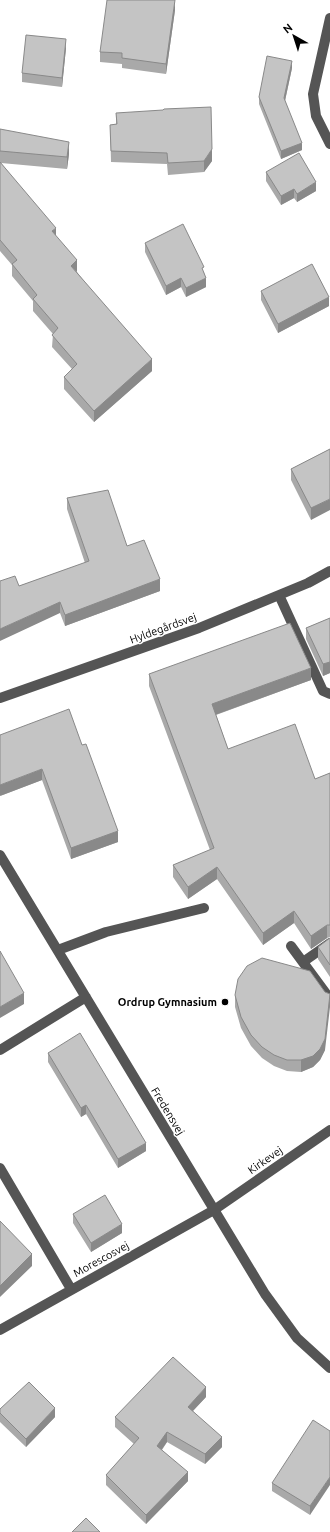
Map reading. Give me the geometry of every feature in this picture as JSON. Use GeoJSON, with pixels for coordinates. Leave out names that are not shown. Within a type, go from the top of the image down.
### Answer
{"type":"FeatureCollection","features":[{"type":"Feature","properties":{"kind":"street"},"geometry":{"type":"LineString","coordinates":[[330,18],[314,94],[316,116],[330,144]]}},
{"type":"Feature","properties":{"kind":"street","name":"Hyldegårdsvej"},"geometry":{"type":"LineString","coordinates":[[0,698],[199,628],[279,595],[330,571]]}},
{"type":"Feature","properties":{"kind":"street"},"geometry":{"type":"LineString","coordinates":[[279,595],[323,691],[330,694]]}},
{"type":"Feature","properties":{"kind":"street","name":"Fredensvej"},"geometry":{"type":"LineString","coordinates":[[0,855],[269,1300],[297,1338],[330,1368]]}},
{"type":"Feature","properties":{"kind":"street"},"geometry":{"type":"LineString","coordinates":[[58,950],[106,932],[204,908]]}},
{"type":"Feature","properties":{"kind":"street"},"geometry":{"type":"LineString","coordinates":[[303,962],[330,942]]}},
{"type":"Feature","properties":{"kind":"street"},"geometry":{"type":"LineString","coordinates":[[291,946],[330,999]]}},
{"type":"Feature","properties":{"kind":"street"},"geometry":{"type":"LineString","coordinates":[[0,1050],[86,997]]}},
{"type":"Feature","properties":{"kind":"street","name":"Kirkevej"},"geometry":{"type":"LineString","coordinates":[[214,1210],[330,1130]]}},
{"type":"Feature","properties":{"kind":"street"},"geometry":{"type":"LineString","coordinates":[[0,1168],[71,1289]]}},
{"type":"Feature","properties":{"kind":"street","name":"Morescosvej"},"geometry":{"type":"LineString","coordinates":[[0,1330],[214,1210]]}},
{"type":"Feature","properties":{"kind":"building"},"geometry":{"type":"Polygon","coordinates":[[[107,0],[175,0],[166,64],[122,58],[122,53],[100,52],[107,0]]]}},
{"type":"Feature","properties":{"kind":"building"},"geometry":{"type":"Polygon","coordinates":[[[26,35],[66,39],[62,78],[22,73],[26,35]]]}},
{"type":"Feature","properties":{"kind":"building"},"geometry":{"type":"Polygon","coordinates":[[[267,56],[292,61],[284,98],[302,143],[281,151],[259,97],[267,56]]]}},
{"type":"Feature","properties":{"kind":"building"},"geometry":{"type":"Polygon","coordinates":[[[211,107],[212,149],[204,161],[168,163],[167,153],[111,151],[110,125],[117,124],[116,113],[211,107]]]}},
{"type":"Feature","properties":{"kind":"building"},"geometry":{"type":"Polygon","coordinates":[[[0,129],[69,142],[67,157],[0,151],[0,129]]]}},
{"type":"Feature","properties":{"kind":"building"},"geometry":{"type":"Polygon","coordinates":[[[299,153],[316,182],[297,194],[294,189],[281,196],[266,172],[299,153]]]}},
{"type":"Feature","properties":{"kind":"building"},"geometry":{"type":"Polygon","coordinates":[[[0,162],[56,228],[52,231],[77,260],[71,266],[152,359],[94,411],[64,377],[77,364],[52,335],[58,328],[33,299],[37,295],[12,264],[17,260],[0,240],[0,162]]]}},
{"type":"Feature","properties":{"kind":"building"},"geometry":{"type":"Polygon","coordinates":[[[183,224],[204,267],[202,268],[206,278],[186,288],[181,278],[166,286],[145,243],[183,224]]]}},
{"type":"Feature","properties":{"kind":"building"},"geometry":{"type":"Polygon","coordinates":[[[312,264],[329,297],[278,324],[261,291],[312,264]]]}},
{"type":"Feature","properties":{"kind":"building"},"geometry":{"type":"Polygon","coordinates":[[[330,449],[330,499],[311,508],[291,469],[330,449]]]}},
{"type":"Feature","properties":{"kind":"building"},"geometry":{"type":"Polygon","coordinates":[[[108,490],[127,546],[144,540],[160,579],[65,615],[60,602],[0,629],[0,581],[15,576],[19,586],[89,561],[67,498],[108,490]]]}},
{"type":"Feature","properties":{"kind":"building"},"geometry":{"type":"Polygon","coordinates":[[[330,618],[330,662],[323,664],[306,628],[330,618]]]}},
{"type":"Feature","properties":{"kind":"building"},"geometry":{"type":"Polygon","coordinates":[[[290,623],[311,668],[212,704],[228,749],[295,724],[315,779],[330,773],[330,925],[327,925],[311,936],[294,911],[263,933],[217,867],[188,887],[173,865],[214,848],[149,674],[290,623]]]}},
{"type":"Feature","properties":{"kind":"building"},"geometry":{"type":"Polygon","coordinates":[[[69,709],[82,745],[86,744],[118,831],[71,848],[42,769],[0,785],[0,735],[69,709]]]}},
{"type":"Feature","properties":{"kind":"building"},"geometry":{"type":"Polygon","coordinates":[[[330,938],[330,965],[318,947],[330,938]]]}},
{"type":"Feature","properties":{"kind":"building"},"geometry":{"type":"Polygon","coordinates":[[[0,951],[24,993],[0,1007],[0,951]]]}},
{"type":"Feature","properties":{"kind":"building"},"geometry":{"type":"Polygon","coordinates":[[[262,958],[310,971],[325,992],[330,994],[325,1039],[320,1049],[313,1056],[301,1060],[287,1060],[274,1055],[262,1047],[251,1035],[241,1017],[235,995],[238,979],[247,966],[262,958]]]}},
{"type":"Feature","properties":{"kind":"building"},"geometry":{"type":"Polygon","coordinates":[[[80,1033],[146,1143],[118,1159],[86,1105],[81,1108],[48,1053],[80,1033]]]}},
{"type":"Feature","properties":{"kind":"building"},"geometry":{"type":"Polygon","coordinates":[[[105,1195],[122,1224],[91,1243],[73,1214],[105,1195]]]}},
{"type":"Feature","properties":{"kind":"building"},"geometry":{"type":"Polygon","coordinates":[[[0,1221],[32,1254],[0,1286],[0,1221]]]}},
{"type":"Feature","properties":{"kind":"building"},"geometry":{"type":"Polygon","coordinates":[[[173,1357],[206,1387],[188,1407],[222,1437],[205,1454],[167,1432],[157,1446],[188,1472],[146,1515],[106,1475],[139,1438],[115,1417],[173,1357]]]}},
{"type":"Feature","properties":{"kind":"building"},"geometry":{"type":"Polygon","coordinates":[[[29,1382],[55,1408],[26,1439],[0,1413],[0,1409],[29,1382]]]}},
{"type":"Feature","properties":{"kind":"building"},"geometry":{"type":"Polygon","coordinates":[[[313,1420],[330,1431],[330,1477],[310,1506],[272,1483],[313,1420]]]}},
{"type":"Feature","properties":{"kind":"building"},"geometry":{"type":"Polygon","coordinates":[[[86,1518],[100,1532],[72,1532],[86,1518]]]}},
{"type":"Feature","properties":{"kind":"place","name":"Ordrup Gymnasium"},"geometry":{"type":"Point","coordinates":[225,1002]}}]}
